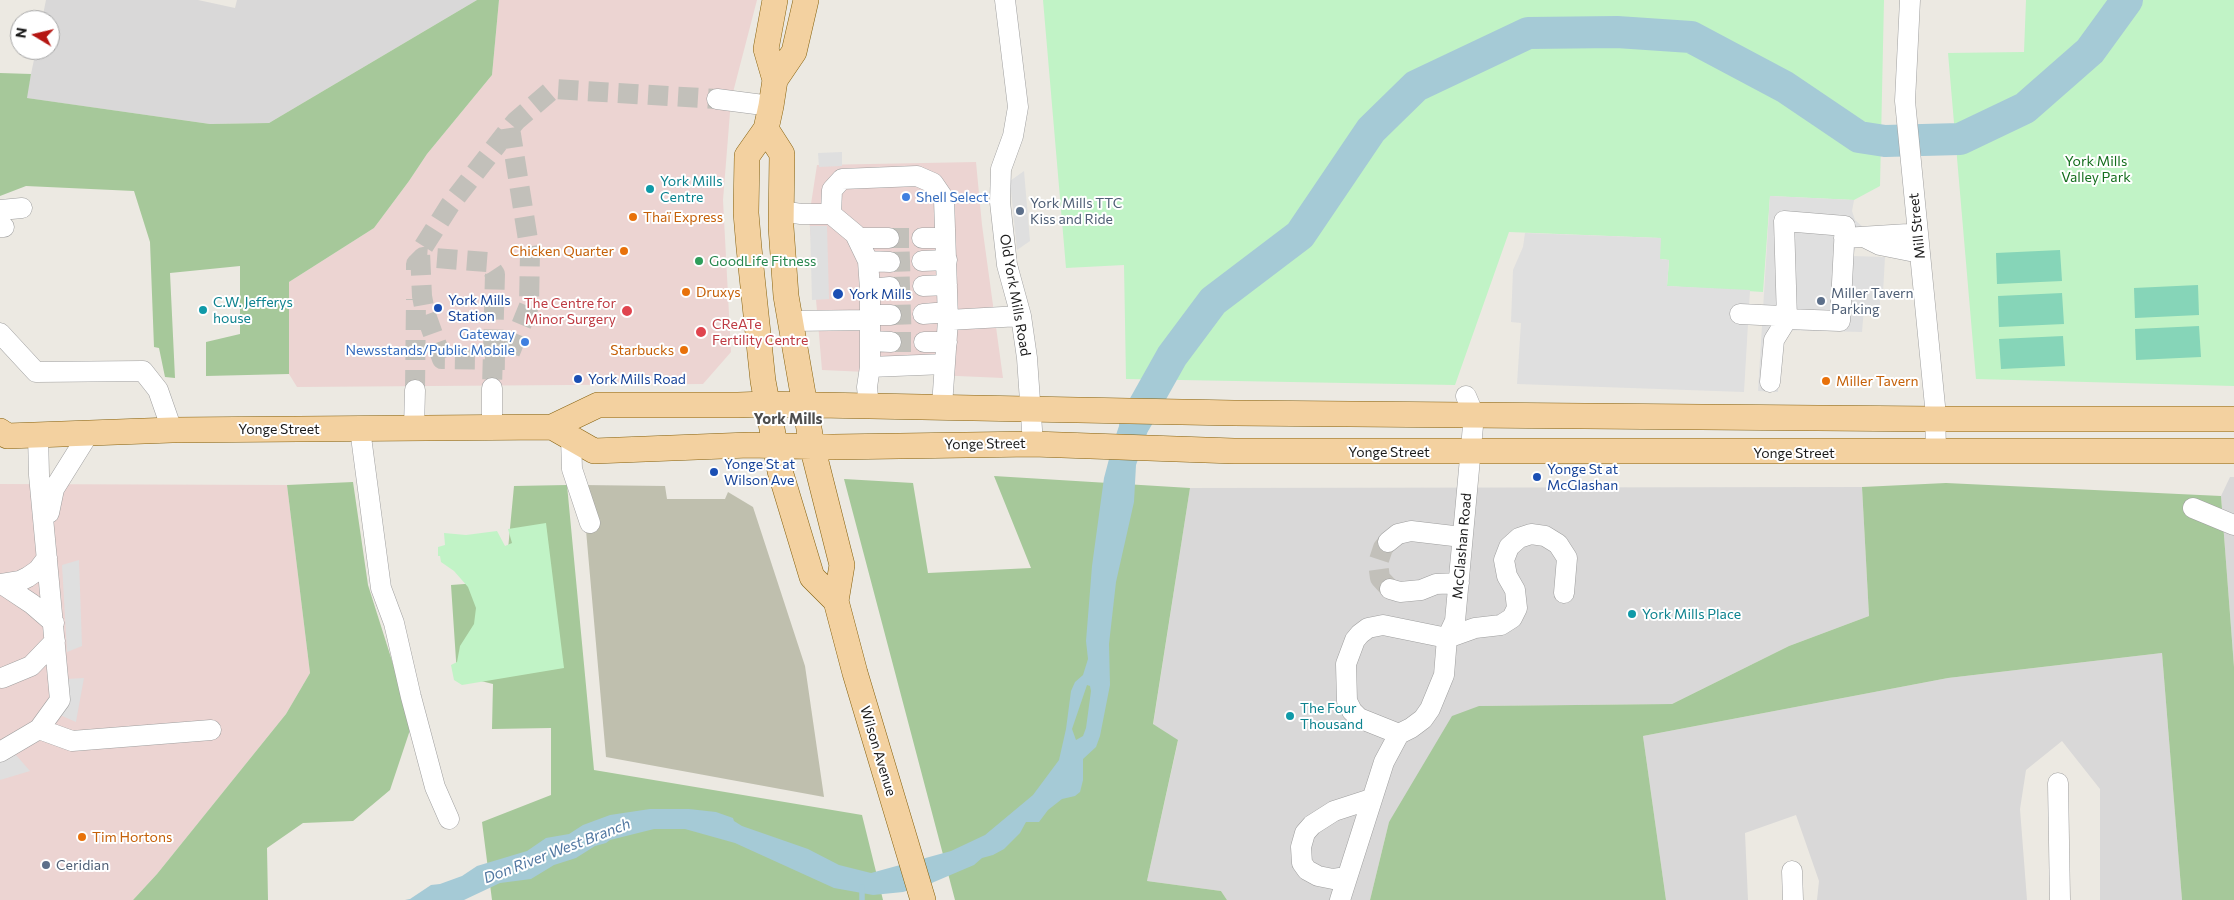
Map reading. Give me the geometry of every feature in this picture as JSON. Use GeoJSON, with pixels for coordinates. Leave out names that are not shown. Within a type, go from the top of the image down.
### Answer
{"type":"FeatureCollection","features":[{"type":"Feature","properties":{"kind":"main road"},"geometry":{"type":"LineString","coordinates":[[775,0],[766,49],[775,80]]}},
{"type":"Feature","properties":{"kind":"main road"},"geometry":{"type":"LineString","coordinates":[[806,0],[794,52],[775,80],[768,117],[747,156],[746,213],[766,404],[774,445],[812,577],[836,600]]}},
{"type":"Feature","properties":{"kind":"main road"},"geometry":{"type":"LineString","coordinates":[[768,117],[782,154],[781,211],[786,296],[804,404]]}},
{"type":"Feature","properties":{"kind":"main road","name":"Yonge Street"},"geometry":{"type":"LineString","coordinates":[[561,432],[598,405],[738,406],[804,404],[869,407],[1030,407],[1234,413],[1470,406],[1935,419],[2234,418]]}},
{"type":"Feature","properties":{"kind":"main road","name":"Wilson Avenue"},"geometry":{"type":"LineString","coordinates":[[804,404],[812,446],[842,565],[836,600],[855,673],[923,900]]}},
{"type":"Feature","properties":{"kind":"main road","name":"Yonge Street"},"geometry":{"type":"LineString","coordinates":[[2,437],[172,430],[492,428],[561,432],[594,450],[774,445],[1033,444],[1234,452],[1936,453],[2234,451]]}},
{"type":"Feature","properties":{"kind":"street","name":"Old York Mills Road"},"geometry":{"type":"LineString","coordinates":[[1005,0],[1018,107],[1013,136],[1001,169],[1000,202],[1007,265],[1021,316],[1033,444]]}},
{"type":"Feature","properties":{"kind":"street","name":"Mill Street"},"geometry":{"type":"LineString","coordinates":[[1910,0],[1905,101],[1935,419],[1936,453]]}},
{"type":"Feature","properties":{"kind":"street"},"geometry":{"type":"LineString","coordinates":[[717,99],[768,117]]}},
{"type":"Feature","properties":{"kind":"street"},"geometry":{"type":"LineString","coordinates":[[831,214],[832,190],[842,179],[917,176],[933,183],[944,199],[948,316],[942,406]]}},
{"type":"Feature","properties":{"kind":"street"},"geometry":{"type":"LineString","coordinates":[[2,221],[22,208]]}},
{"type":"Feature","properties":{"kind":"street"},"geometry":{"type":"LineString","coordinates":[[781,211],[801,214],[831,214],[855,234],[868,261],[870,367],[867,387],[869,407]]}},
{"type":"Feature","properties":{"kind":"street"},"geometry":{"type":"LineString","coordinates":[[1740,314],[1781,316],[1787,319],[1840,321],[1845,226],[1784,221],[1787,319],[1774,340],[1770,382]]}},
{"type":"Feature","properties":{"kind":"street"},"geometry":{"type":"LineString","coordinates":[[857,238],[889,238]]}},
{"type":"Feature","properties":{"kind":"street"},"geometry":{"type":"LineString","coordinates":[[922,238],[945,238]]}},
{"type":"Feature","properties":{"kind":"street"},"geometry":{"type":"LineString","coordinates":[[1844,238],[1866,238],[1880,245],[1910,251],[1918,243]]}},
{"type":"Feature","properties":{"kind":"street"},"geometry":{"type":"LineString","coordinates":[[922,261],[946,260]]}},
{"type":"Feature","properties":{"kind":"street"},"geometry":{"type":"LineString","coordinates":[[868,261],[890,262]]}},
{"type":"Feature","properties":{"kind":"street"},"geometry":{"type":"LineString","coordinates":[[923,286],[947,285]]}},
{"type":"Feature","properties":{"kind":"street"},"geometry":{"type":"LineString","coordinates":[[870,289],[890,286]]}},
{"type":"Feature","properties":{"kind":"street"},"geometry":{"type":"LineString","coordinates":[[923,314],[1021,316]]}},
{"type":"Feature","properties":{"kind":"street"},"geometry":{"type":"LineString","coordinates":[[790,321],[891,315]]}},
{"type":"Feature","properties":{"kind":"street"},"geometry":{"type":"LineString","coordinates":[[0,333],[36,372],[143,371],[158,390],[172,430]]}},
{"type":"Feature","properties":{"kind":"street"},"geometry":{"type":"LineString","coordinates":[[870,341],[891,342]]}},
{"type":"Feature","properties":{"kind":"street"},"geometry":{"type":"LineString","coordinates":[[924,342],[946,342]]}},
{"type":"Feature","properties":{"kind":"street"},"geometry":{"type":"LineString","coordinates":[[870,367],[945,364]]}},
{"type":"Feature","properties":{"kind":"street"},"geometry":{"type":"LineString","coordinates":[[492,388],[492,428]]}},
{"type":"Feature","properties":{"kind":"street"},"geometry":{"type":"LineString","coordinates":[[414,428],[415,390]]}},
{"type":"Feature","properties":{"kind":"street","name":"McGlashan Road"},"geometry":{"type":"LineString","coordinates":[[1447,638],[1455,621],[1459,583],[1469,452],[1470,406]]}},
{"type":"Feature","properties":{"kind":"street"},"geometry":{"type":"LineString","coordinates":[[360,429],[381,588],[394,622],[411,698],[435,787],[449,819]]}},
{"type":"Feature","properties":{"kind":"street"},"geometry":{"type":"LineString","coordinates":[[561,432],[590,523]]}},
{"type":"Feature","properties":{"kind":"street"},"geometry":{"type":"LineString","coordinates":[[45,530],[54,488],[89,433]]}},
{"type":"Feature","properties":{"kind":"street"},"geometry":{"type":"LineString","coordinates":[[0,752],[39,729],[60,700],[38,435]]}},
{"type":"Feature","properties":{"kind":"street"},"geometry":{"type":"LineString","coordinates":[[2193,508],[2234,525]]}},
{"type":"Feature","properties":{"kind":"street"},"geometry":{"type":"LineString","coordinates":[[1388,542],[1398,534],[1412,531],[1462,538]]}},
{"type":"Feature","properties":{"kind":"street"},"geometry":{"type":"LineString","coordinates":[[1399,734],[1359,718],[1346,701],[1346,664],[1355,640],[1368,628],[1383,625],[1447,638],[1475,628],[1502,625],[1512,618],[1517,608],[1515,590],[1507,576],[1504,560],[1509,547],[1519,538],[1531,534],[1545,536],[1558,544],[1567,558],[1564,593]]}},
{"type":"Feature","properties":{"kind":"street"},"geometry":{"type":"LineString","coordinates":[[1,584],[20,581],[28,577],[38,570],[47,558]]}},
{"type":"Feature","properties":{"kind":"street"},"geometry":{"type":"LineString","coordinates":[[1390,588],[1400,592],[1421,590],[1436,584],[1459,583]]}},
{"type":"Feature","properties":{"kind":"street"},"geometry":{"type":"LineString","coordinates":[[1,584],[32,604],[54,632]]}},
{"type":"Feature","properties":{"kind":"street"},"geometry":{"type":"LineString","coordinates":[[2,678],[31,666],[54,632]]}},
{"type":"Feature","properties":{"kind":"street"},"geometry":{"type":"LineString","coordinates":[[1340,900],[1384,762],[1399,734],[1423,719],[1435,700],[1444,675],[1447,638]]}},
{"type":"Feature","properties":{"kind":"street"},"geometry":{"type":"LineString","coordinates":[[39,729],[72,741],[211,730]]}},
{"type":"Feature","properties":{"kind":"street"},"geometry":{"type":"LineString","coordinates":[[2058,783],[2060,900]]}},
{"type":"Feature","properties":{"kind":"street"},"geometry":{"type":"LineString","coordinates":[[1347,877],[1333,879],[1318,876],[1308,870],[1302,863],[1301,847],[1306,833],[1312,825],[1334,811],[1371,799]]}},
{"type":"Feature","properties":{"kind":"street"},"geometry":{"type":"LineString","coordinates":[[1792,871],[1793,900]]}},
{"type":"Feature","properties":{"kind":"shaded area"},"geometry":{"type":"Polygon","coordinates":[[[46,0],[198,0],[235,8],[237,0],[477,0],[269,123],[210,124],[26,98],[34,60],[60,60],[60,10],[44,10],[46,0]]]}},
{"type":"Feature","properties":{"kind":"shaded area","name":"York Mills Centre"},"geometry":{"type":"Polygon","coordinates":[[[499,0],[757,0],[731,100],[723,200],[731,352],[703,384],[297,387],[289,374],[289,282],[374,228],[427,154],[492,75],[499,0]]]}},
{"type":"Feature","properties":{"kind":"shaded area"},"geometry":{"type":"Polygon","coordinates":[[[842,152],[842,166],[819,167],[818,153],[842,152]]]}},
{"type":"Feature","properties":{"kind":"shaded area"},"geometry":{"type":"Polygon","coordinates":[[[976,162],[982,225],[1003,378],[822,370],[809,217],[817,165],[976,162]]]}},
{"type":"Feature","properties":{"kind":"shaded area","name":"York Mills TTC Kiss and Ride"},"geometry":{"type":"Polygon","coordinates":[[[1024,171],[1030,241],[1017,250],[1010,181],[1024,171]]]}},
{"type":"Feature","properties":{"kind":"shaded area","name":"Miller Tavern Parking"},"geometry":{"type":"Polygon","coordinates":[[[1770,196],[1854,200],[1852,211],[1855,220],[1864,228],[1852,256],[1885,257],[1883,293],[1880,293],[1880,308],[1864,308],[1862,332],[1781,330],[1778,392],[1758,391],[1770,196]]]}},
{"type":"Feature","properties":{"kind":"shaded area"},"geometry":{"type":"Polygon","coordinates":[[[810,226],[827,226],[829,299],[812,300],[810,226]]]}},
{"type":"Feature","properties":{"kind":"shaded area"},"geometry":{"type":"Polygon","coordinates":[[[1525,233],[1661,238],[1660,259],[1669,260],[1667,286],[1750,290],[1744,392],[1517,384],[1521,323],[1511,322],[1513,270],[1523,247],[1525,233]]]}},
{"type":"Feature","properties":{"kind":"shaded area"},"geometry":{"type":"Polygon","coordinates":[[[2230,477],[2234,477],[2234,667],[2221,496],[2230,477]]]}},
{"type":"Feature","properties":{"kind":"shaded area"},"geometry":{"type":"Polygon","coordinates":[[[0,484],[287,485],[310,673],[286,714],[157,874],[133,900],[0,900],[0,484]]]}},
{"type":"Feature","properties":{"kind":"shaded area"},"geometry":{"type":"Polygon","coordinates":[[[582,485],[665,486],[667,499],[725,499],[728,492],[753,507],[805,666],[824,797],[606,757],[582,485]]]}},
{"type":"Feature","properties":{"kind":"shaded area"},"geometry":{"type":"Polygon","coordinates":[[[1862,487],[1869,616],[1789,646],[1672,704],[1479,706],[1389,822],[1370,900],[1227,900],[1221,891],[1147,881],[1178,741],[1153,725],[1190,488],[1862,487]]]}},
{"type":"Feature","properties":{"kind":"shaded area"},"geometry":{"type":"Polygon","coordinates":[[[79,560],[82,646],[67,652],[62,565],[79,560]]]}},
{"type":"Feature","properties":{"kind":"shaded area"},"geometry":{"type":"Polygon","coordinates":[[[2162,653],[2182,900],[2100,900],[2100,789],[2062,741],[2026,770],[2020,809],[2027,900],[1817,900],[1819,881],[1796,815],[1745,833],[1748,900],[1666,900],[1643,736],[1948,678],[2162,653]]]}},
{"type":"Feature","properties":{"kind":"shaded area"},"geometry":{"type":"Polygon","coordinates":[[[84,678],[76,722],[60,715],[67,679],[84,678]]]}},
{"type":"Feature","properties":{"kind":"shaded area"},"geometry":{"type":"Polygon","coordinates":[[[16,755],[30,771],[0,780],[0,760],[16,755]]]}},
{"type":"Feature","properties":{"kind":"green space"},"geometry":{"type":"Polygon","coordinates":[[[477,0],[499,0],[492,75],[427,154],[374,228],[289,282],[289,374],[206,376],[206,342],[240,334],[240,266],[170,273],[175,378],[165,377],[159,348],[154,347],[150,242],[134,191],[26,186],[0,196],[0,73],[31,74],[27,98],[210,124],[269,123],[477,0]]]}},
{"type":"Feature","properties":{"kind":"green space"},"geometry":{"type":"Polygon","coordinates":[[[1043,0],[1884,0],[1880,186],[1854,200],[1770,196],[1763,292],[1667,286],[1669,260],[1660,259],[1660,238],[1509,232],[1455,385],[1126,379],[1124,265],[1066,268],[1043,0]]]}},
{"type":"Feature","properties":{"kind":"green space","name":"York Mills Valley Park"},"geometry":{"type":"Polygon","coordinates":[[[2026,0],[2234,0],[2234,386],[1976,379],[1948,53],[2024,52],[2026,0]]]}},
{"type":"Feature","properties":{"kind":"green space"},"geometry":{"type":"Polygon","coordinates":[[[2060,250],[2062,281],[1997,284],[1996,253],[2060,250]]]}},
{"type":"Feature","properties":{"kind":"green space"},"geometry":{"type":"Polygon","coordinates":[[[2198,285],[2199,315],[2135,318],[2134,288],[2198,285]]]}},
{"type":"Feature","properties":{"kind":"green space"},"geometry":{"type":"Polygon","coordinates":[[[2062,293],[2064,324],[1999,327],[1998,296],[2062,293]]]}},
{"type":"Feature","properties":{"kind":"green space"},"geometry":{"type":"Polygon","coordinates":[[[2199,326],[2201,357],[2136,360],[2135,329],[2199,326]]]}},
{"type":"Feature","properties":{"kind":"green space"},"geometry":{"type":"Polygon","coordinates":[[[2063,336],[2065,366],[2001,369],[1999,339],[2063,336]]]}},
{"type":"Feature","properties":{"kind":"green space"},"geometry":{"type":"Polygon","coordinates":[[[994,476],[1190,488],[1153,724],[1178,740],[1147,881],[1221,891],[1227,900],[955,900],[844,479],[913,483],[928,573],[1031,568],[994,476]]]}},
{"type":"Feature","properties":{"kind":"green space"},"geometry":{"type":"Polygon","coordinates":[[[353,482],[368,585],[412,724],[390,790],[353,821],[303,823],[267,848],[268,900],[133,900],[157,874],[286,714],[310,673],[287,485],[353,482]]]}},
{"type":"Feature","properties":{"kind":"green space"},"geometry":{"type":"Polygon","coordinates":[[[1946,483],[2221,496],[2234,667],[2234,900],[2182,900],[2162,653],[1948,678],[1643,736],[1666,900],[1370,900],[1389,822],[1452,716],[1479,706],[1672,704],[1789,646],[1869,616],[1862,487],[1946,483]]]}},
{"type":"Feature","properties":{"kind":"green space"},"geometry":{"type":"Polygon","coordinates":[[[567,485],[594,770],[862,815],[883,900],[492,900],[482,822],[551,795],[551,728],[492,729],[493,684],[457,675],[451,585],[505,581],[514,486],[567,485]]]}},
{"type":"Feature","properties":{"kind":"green space"},"geometry":{"type":"Polygon","coordinates":[[[546,523],[564,668],[462,685],[454,680],[451,665],[457,662],[460,646],[474,624],[476,608],[468,587],[454,571],[441,562],[440,556],[438,556],[438,547],[445,545],[444,533],[466,535],[497,531],[505,546],[512,543],[508,529],[546,523]]]}},
{"type":"Feature","properties":{"kind":"water"},"geometry":{"type":"Polygon","coordinates":[[[1157,383],[1152,419],[1136,465],[1134,502],[1116,582],[1109,644],[1110,685],[1100,736],[1096,747],[1083,759],[1083,780],[1080,792],[1075,796],[1062,799],[1048,810],[1039,822],[1026,822],[1020,833],[1004,849],[982,858],[974,865],[927,885],[903,892],[873,895],[834,888],[735,843],[685,829],[654,829],[610,840],[595,846],[576,858],[554,865],[531,879],[500,883],[464,900],[405,900],[410,899],[431,885],[440,884],[462,876],[477,866],[527,851],[546,838],[569,834],[583,825],[610,815],[650,809],[689,809],[716,812],[733,818],[734,821],[742,826],[808,849],[839,865],[871,873],[951,851],[985,835],[1033,795],[1059,760],[1066,729],[1071,691],[1075,682],[1083,675],[1088,659],[1086,641],[1092,566],[1104,478],[1123,414],[1157,383]],[[1087,685],[1072,729],[1076,740],[1083,736],[1086,728],[1090,686],[1087,685]]]}},
{"type":"Feature","properties":{"kind":"waterway","name":"Don River West Branch"},"geometry":{"type":"LineString","coordinates":[[1135,422],[1172,356],[1213,301],[1300,235],[1371,130],[1416,86],[1528,33],[1617,32],[1691,37],[1785,87],[1859,137],[1885,141],[1960,139],[2025,108],[2090,51],[2127,0]]}},
{"type":"Feature","properties":{"kind":"waterway"},"geometry":{"type":"LineString","coordinates":[[862,887],[862,900]]}},
{"type":"Feature","properties":{"kind":"tunnel"},"geometry":{"type":"LineString","coordinates":[[510,128],[530,252],[529,306],[507,360],[442,359],[425,312],[422,296],[420,252],[450,205],[510,128],[516,121],[553,89],[717,99]]}},
{"type":"Feature","properties":{"kind":"tunnel"},"geometry":{"type":"LineString","coordinates":[[889,238],[922,238]]}},
{"type":"Feature","properties":{"kind":"tunnel"},"geometry":{"type":"LineString","coordinates":[[416,270],[416,264],[423,257],[487,262],[495,274],[492,388]]}},
{"type":"Feature","properties":{"kind":"tunnel"},"geometry":{"type":"LineString","coordinates":[[890,262],[922,261]]}},
{"type":"Feature","properties":{"kind":"tunnel"},"geometry":{"type":"LineString","coordinates":[[890,287],[923,286]]}},
{"type":"Feature","properties":{"kind":"tunnel"},"geometry":{"type":"LineString","coordinates":[[415,390],[416,299]]}},
{"type":"Feature","properties":{"kind":"tunnel"},"geometry":{"type":"LineString","coordinates":[[891,315],[923,314]]}},
{"type":"Feature","properties":{"kind":"tunnel"},"geometry":{"type":"LineString","coordinates":[[891,342],[924,342]]}},
{"type":"Feature","properties":{"kind":"tunnel"},"geometry":{"type":"LineString","coordinates":[[1388,542],[1383,548],[1378,563],[1380,578],[1390,589]]}},
{"type":"Feature","properties":{"kind":"place","name":"York Mills Centre"},"geometry":{"type":"Point","coordinates":[650,189]}},
{"type":"Feature","properties":{"kind":"place","name":"Shell Select"},"geometry":{"type":"Point","coordinates":[906,197]}},
{"type":"Feature","properties":{"kind":"place","name":"York Mills TTC Kiss and Ride"},"geometry":{"type":"Point","coordinates":[1020,211]}},
{"type":"Feature","properties":{"kind":"place","name":"Thaï Express"},"geometry":{"type":"Point","coordinates":[633,217]}},
{"type":"Feature","properties":{"kind":"place","name":"Chicken Quarter"},"geometry":{"type":"Point","coordinates":[624,251]}},
{"type":"Feature","properties":{"kind":"place","name":"GoodLife Fitness"},"geometry":{"type":"Point","coordinates":[699,261]}},
{"type":"Feature","properties":{"kind":"place","name":"Druxys"},"geometry":{"type":"Point","coordinates":[686,292]}},
{"type":"Feature","properties":{"kind":"place","name":"York Mills"},"geometry":{"type":"Point","coordinates":[838,294]}},
{"type":"Feature","properties":{"kind":"place","name":"Miller Tavern Parking"},"geometry":{"type":"Point","coordinates":[1821,301]}},
{"type":"Feature","properties":{"kind":"place","name":"York Mills Station"},"geometry":{"type":"Point","coordinates":[438,308]}},
{"type":"Feature","properties":{"kind":"place","name":"C.W. Jefferys house"},"geometry":{"type":"Point","coordinates":[203,310]}},
{"type":"Feature","properties":{"kind":"place","name":"The Centre for Minor Surgery"},"geometry":{"type":"Point","coordinates":[627,311]}},
{"type":"Feature","properties":{"kind":"place","name":"CReATe Fertility Centre"},"geometry":{"type":"Point","coordinates":[701,332]}},
{"type":"Feature","properties":{"kind":"place","name":"Gateway Newsstands/Public Mobile"},"geometry":{"type":"Point","coordinates":[525,342]}},
{"type":"Feature","properties":{"kind":"place","name":"Starbucks"},"geometry":{"type":"Point","coordinates":[684,350]}},
{"type":"Feature","properties":{"kind":"place","name":"York Mills Road"},"geometry":{"type":"Point","coordinates":[578,379]}},
{"type":"Feature","properties":{"kind":"place","name":"Miller Tavern"},"geometry":{"type":"Point","coordinates":[1826,381]}},
{"type":"Feature","properties":{"kind":"place","name":"Yonge St at Wilson Ave"},"geometry":{"type":"Point","coordinates":[714,472]}},
{"type":"Feature","properties":{"kind":"place","name":"Yonge St at McGlashan"},"geometry":{"type":"Point","coordinates":[1537,477]}},
{"type":"Feature","properties":{"kind":"place","name":"York Mills Place"},"geometry":{"type":"Point","coordinates":[1632,614]}},
{"type":"Feature","properties":{"kind":"place","name":"The Four Thousand"},"geometry":{"type":"Point","coordinates":[1290,716]}},
{"type":"Feature","properties":{"kind":"place","name":"Tim Hortons"},"geometry":{"type":"Point","coordinates":[82,837]}},
{"type":"Feature","properties":{"kind":"place","name":"Ceridian"},"geometry":{"type":"Point","coordinates":[46,865]}},
{"type":"Feature","properties":{"kind":"district","name":"York Mills"},"geometry":{"type":"Point","coordinates":[788,419]}}]}
